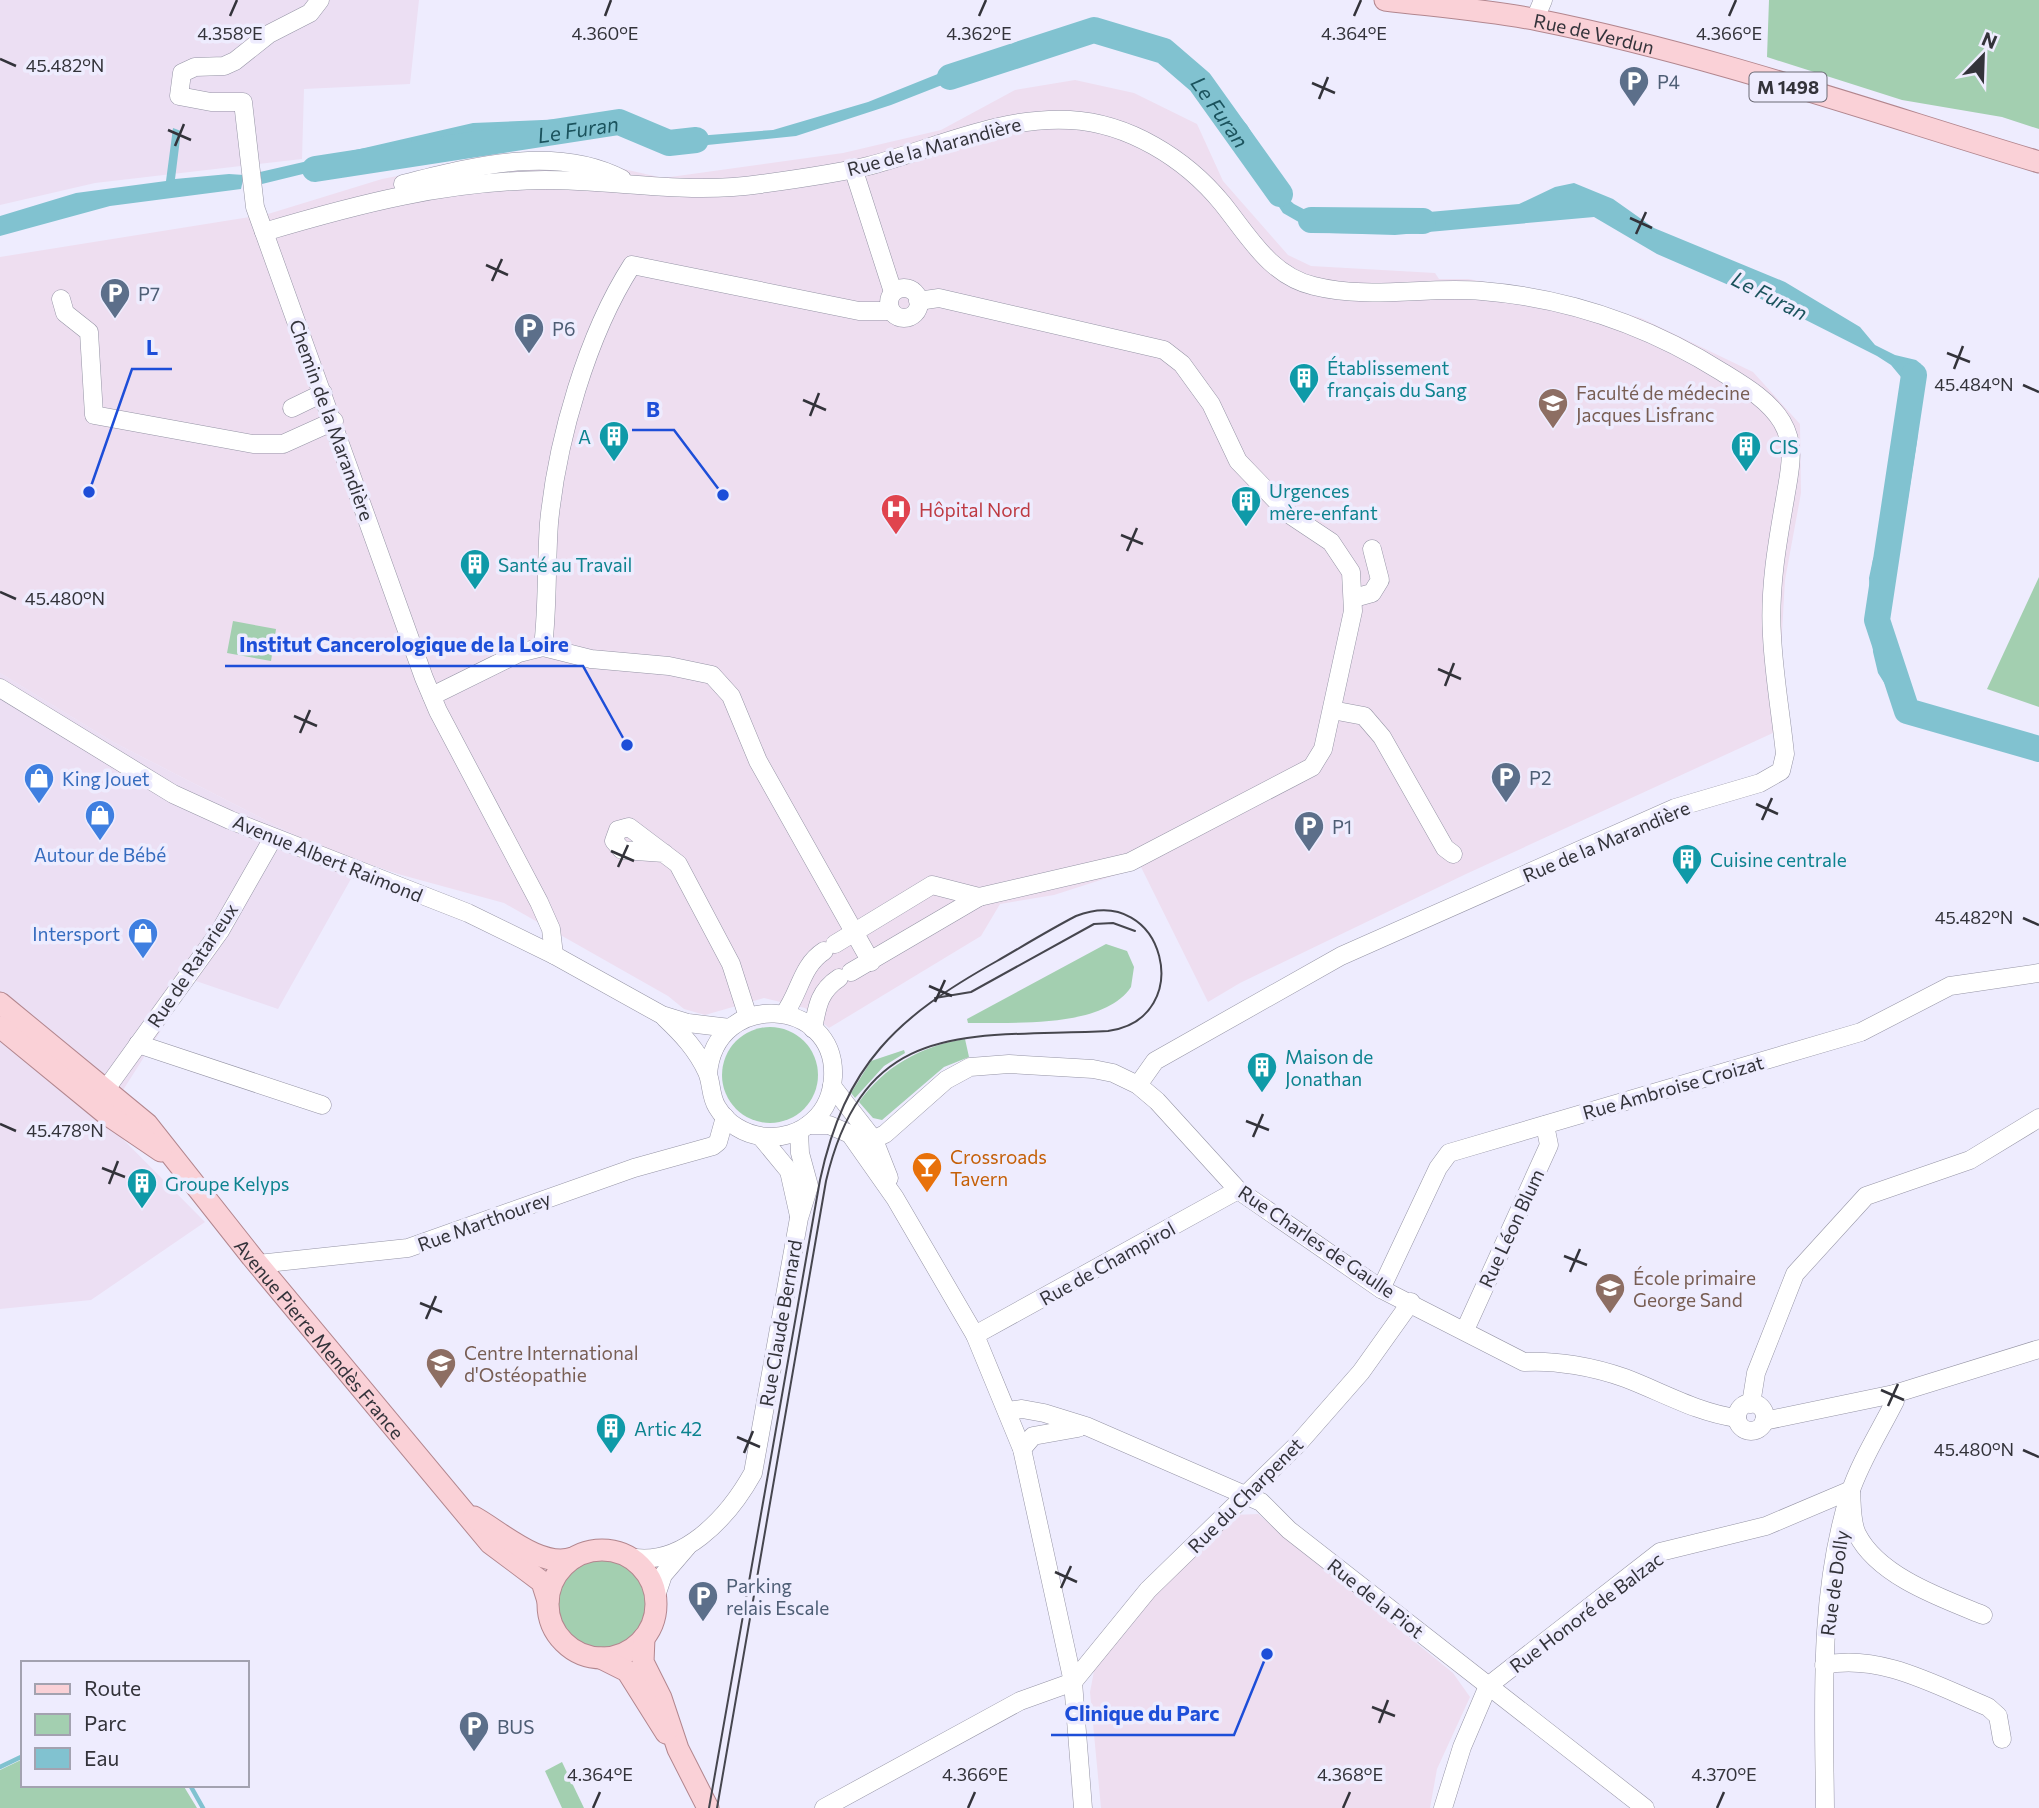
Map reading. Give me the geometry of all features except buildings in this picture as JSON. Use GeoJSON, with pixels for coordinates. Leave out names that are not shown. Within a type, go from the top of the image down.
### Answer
{"type":"FeatureCollection","features":[{"type":"Feature","properties":{"kind":"main road","name":"Rue de Verdun"},"geometry":{"type":"LineString","coordinates":[[1385,0],[1539,9],[1695,59],[2039,162]]}},
{"type":"Feature","properties":{"kind":"main road","name":"Avenue Pierre Mendès France"},"geometry":{"type":"LineString","coordinates":[[0,1003],[147,1124],[258,1264],[490,1543],[538,1577],[545,1587],[548,1601]]}},
{"type":"Feature","properties":{"kind":"main road","name":"Avenue Pierre Mendès France"},"geometry":{"type":"LineString","coordinates":[[0,1027],[105,1113],[177,1161]]}},
{"type":"Feature","properties":{"kind":"main road","name":"Avenue Pierre Mendès France"},"geometry":{"type":"LineString","coordinates":[[466,1513],[543,1557],[559,1561],[573,1558]]}},
{"type":"Feature","properties":{"kind":"main road"},"geometry":{"type":"LineString","coordinates":[[601,1658],[627,1653],[644,1638],[652,1623],[656,1596],[646,1572],[625,1556],[598,1550],[573,1558],[555,1577],[548,1601],[552,1622],[569,1646],[601,1658],[616,1663],[631,1676],[646,1707],[678,1749]]}},
{"type":"Feature","properties":{"kind":"main road"},"geometry":{"type":"LineString","coordinates":[[644,1638],[643,1662],[661,1698],[678,1749],[708,1808]]}},
{"type":"Feature","properties":{"kind":"street","name":"Chemin de la Marandière"},"geometry":{"type":"LineString","coordinates":[[320,0],[310,13],[269,34],[235,61],[224,66],[195,67],[182,73],[179,96],[211,102],[243,102],[256,207],[432,696],[539,902],[551,929],[554,955]]}},
{"type":"Feature","properties":{"kind":"street","name":"Rue de la Marandière"},"geometry":{"type":"LineString","coordinates":[[263,229],[413,192],[514,181],[552,180],[662,189],[755,185],[853,168],[1027,121],[1071,120],[1120,130],[1154,145],[1195,173],[1271,265],[1309,285],[1354,293],[1479,290],[1549,300],[1614,318],[1698,356],[1754,392],[1783,423],[1793,456],[1774,563],[1771,633],[1785,754],[1781,771],[1760,783],[1675,808],[1340,956],[1155,1061],[1138,1086]]}},
{"type":"Feature","properties":{"kind":"street"},"geometry":{"type":"LineString","coordinates":[[853,168],[894,292],[889,302],[891,311]]}},
{"type":"Feature","properties":{"kind":"street"},"geometry":{"type":"LineString","coordinates":[[543,647],[549,523],[559,460],[595,341],[618,287],[632,265],[859,311],[891,311],[899,317],[911,316],[918,308],[919,301],[909,289],[894,292]]}},
{"type":"Feature","properties":{"kind":"street"},"geometry":{"type":"LineString","coordinates":[[813,1029],[823,991],[845,975],[979,897],[1130,862],[1312,766],[1324,749],[1354,597],[1351,572],[1331,542],[1289,514],[1238,461],[1212,404],[1182,364],[1164,350],[939,298],[919,301]]}},
{"type":"Feature","properties":{"kind":"street"},"geometry":{"type":"LineString","coordinates":[[61,299],[65,313],[89,332],[94,415],[253,444],[284,444],[334,421]]}},
{"type":"Feature","properties":{"kind":"street"},"geometry":{"type":"LineString","coordinates":[[292,408],[323,393]]}},
{"type":"Feature","properties":{"kind":"street"},"geometry":{"type":"LineString","coordinates":[[1354,597],[1372,593],[1380,580],[1372,549]]}},
{"type":"Feature","properties":{"kind":"street"},"geometry":{"type":"LineString","coordinates":[[432,696],[519,653],[543,647],[591,659],[669,666],[712,675],[731,696],[758,761],[871,962]]}},
{"type":"Feature","properties":{"kind":"street","name":"Avenue Albert Raimond"},"geometry":{"type":"LineString","coordinates":[[0,688],[173,794],[272,838],[468,913],[554,955],[662,1015],[688,1023],[730,1028]]}},
{"type":"Feature","properties":{"kind":"street"},"geometry":{"type":"LineString","coordinates":[[1332,710],[1364,716],[1382,737],[1445,848],[1453,854]]}},
{"type":"Feature","properties":{"kind":"street","name":"Rue de Ratarieux"},"geometry":{"type":"LineString","coordinates":[[106,1089],[220,930],[272,838]]}},
{"type":"Feature","properties":{"kind":"street"},"geometry":{"type":"LineString","coordinates":[[664,853],[678,864],[731,964],[748,1017]]}},
{"type":"Feature","properties":{"kind":"street"},"geometry":{"type":"LineString","coordinates":[[785,1014],[797,995],[807,965],[854,932],[932,885],[979,897]]}},
{"type":"Feature","properties":{"kind":"street","name":"Rue Ambroise Croizat"},"geometry":{"type":"LineString","coordinates":[[1381,1289],[1438,1168],[1449,1153],[1861,1032],[1950,986],[2039,973]]}},
{"type":"Feature","properties":{"kind":"street"},"geometry":{"type":"LineString","coordinates":[[804,1128],[824,1107],[832,1086],[830,1056],[813,1029],[785,1014],[766,1013],[748,1017],[730,1028],[714,1049],[708,1074],[711,1093],[724,1117],[739,1129],[761,1137],[779,1137],[804,1128],[834,1126],[867,1143]]}},
{"type":"Feature","properties":{"kind":"street","name":"Avenue Albert Raimond"},"geometry":{"type":"LineString","coordinates":[[662,1015],[685,1037],[708,1074]]}},
{"type":"Feature","properties":{"kind":"street"},"geometry":{"type":"LineString","coordinates":[[138,1044],[322,1105]]}},
{"type":"Feature","properties":{"kind":"street","name":"Rue Charles de Gaulle"},"geometry":{"type":"LineString","coordinates":[[867,1143],[946,1080],[970,1067],[1009,1065],[1093,1069],[1113,1073],[1138,1086],[1157,1101],[1238,1190],[1381,1289],[1524,1362],[1546,1361],[1621,1377],[1718,1415],[1737,1418]]}},
{"type":"Feature","properties":{"kind":"street"},"geometry":{"type":"LineString","coordinates":[[832,1086],[975,1335],[1022,1449],[1073,1682],[1083,1808]]}},
{"type":"Feature","properties":{"kind":"street"},"geometry":{"type":"LineString","coordinates":[[704,1148],[718,1143],[724,1117]]}},
{"type":"Feature","properties":{"kind":"street"},"geometry":{"type":"LineString","coordinates":[[1751,1404],[1756,1373],[1795,1274],[1866,1196],[1970,1160],[2039,1118]]}},
{"type":"Feature","properties":{"kind":"street","name":"Rue Léon Blum"},"geometry":{"type":"LineString","coordinates":[[1465,1330],[1549,1145],[1545,1125]]}},
{"type":"Feature","properties":{"kind":"street","name":"Rue Claude Bernard"},"geometry":{"type":"LineString","coordinates":[[625,1556],[648,1560],[688,1545],[717,1524],[736,1504],[753,1473],[799,1218],[809,1186],[800,1153],[804,1128]]}},
{"type":"Feature","properties":{"kind":"street","name":"Rue Marthourey"},"geometry":{"type":"LineString","coordinates":[[258,1264],[408,1248],[634,1168],[704,1148],[722,1150],[739,1129]]}},
{"type":"Feature","properties":{"kind":"street","name":"Rue Claude Bernard"},"geometry":{"type":"LineString","coordinates":[[761,1137],[789,1171],[799,1218]]}},
{"type":"Feature","properties":{"kind":"street","name":"Rue de Champirol"},"geometry":{"type":"LineString","coordinates":[[975,1335],[1238,1190]]}},
{"type":"Feature","properties":{"kind":"street","name":"Rue du Charpenet"},"geometry":{"type":"LineString","coordinates":[[1073,1682],[1148,1590],[1297,1445],[1361,1372],[1411,1302]]}},
{"type":"Feature","properties":{"kind":"street"},"geometry":{"type":"LineString","coordinates":[[1764,1421],[1762,1409],[1751,1404],[1742,1406],[1737,1418],[1740,1426],[1747,1430],[1759,1428],[1764,1421],[1894,1394],[2039,1349]]}},
{"type":"Feature","properties":{"kind":"street","name":"Rue de Dolly"},"geometry":{"type":"LineString","coordinates":[[1825,1808],[1824,1665],[1837,1542],[1851,1490],[1895,1401],[1894,1394]]}},
{"type":"Feature","properties":{"kind":"street","name":"Rue de la Piot"},"geometry":{"type":"LineString","coordinates":[[1007,1411],[1022,1409],[1044,1413],[1086,1426],[1261,1502],[1289,1530],[1645,1808]]}},
{"type":"Feature","properties":{"kind":"street"},"geometry":{"type":"LineString","coordinates":[[1022,1449],[1033,1436],[1086,1426]]}},
{"type":"Feature","properties":{"kind":"street"},"geometry":{"type":"LineString","coordinates":[[1851,1490],[1856,1531],[1870,1555],[1938,1596],[1983,1615]]}},
{"type":"Feature","properties":{"kind":"street","name":"Rue Honoré de Balzac"},"geometry":{"type":"LineString","coordinates":[[1443,1808],[1462,1747],[1488,1686],[1660,1552],[1766,1526],[1851,1490]]}},
{"type":"Feature","properties":{"kind":"street"},"geometry":{"type":"LineString","coordinates":[[656,1596],[663,1575],[688,1545]]}},
{"type":"Feature","properties":{"kind":"street"},"geometry":{"type":"LineString","coordinates":[[1824,1665],[1843,1661],[1877,1665],[1977,1702],[1998,1716],[2002,1739]]}},
{"type":"Feature","properties":{"kind":"street"},"geometry":{"type":"LineString","coordinates":[[824,1808],[1020,1701],[1073,1682]]}},
{"type":"Feature","properties":{"kind":"shaded area"},"geometry":{"type":"Polygon","coordinates":[[[0,0],[419,0],[410,84],[304,89],[302,159],[95,183],[0,205],[0,0]]]}},
{"type":"Feature","properties":{"kind":"shaded area","name":"Hôpital Nord"},"geometry":{"type":"Polygon","coordinates":[[[1075,80],[1134,93],[1197,124],[1223,181],[1288,255],[1311,266],[1435,273],[1439,279],[1468,279],[1550,293],[1641,318],[1753,372],[1800,424],[1801,493],[1785,580],[1781,650],[1788,726],[1466,874],[1240,983],[1208,1002],[1141,867],[1054,895],[1000,904],[981,936],[829,1028],[805,1008],[764,998],[705,1015],[684,1009],[668,996],[504,903],[398,874],[316,846],[113,742],[0,673],[0,257],[268,214],[382,179],[464,163],[584,160],[663,178],[843,153],[941,130],[1015,90],[1075,80]]]}},
{"type":"Feature","properties":{"kind":"shaded area"},"geometry":{"type":"Polygon","coordinates":[[[0,673],[113,742],[316,846],[361,861],[278,1009],[193,980],[104,1120],[205,1222],[91,1300],[0,1309],[0,673]]]}},
{"type":"Feature","properties":{"kind":"shaded area"},"geometry":{"type":"Polygon","coordinates":[[[1258,1514],[1453,1673],[1470,1697],[1437,1769],[1430,1808],[1101,1808],[1090,1692],[1095,1666],[1158,1591],[1233,1515],[1258,1514]]]}},
{"type":"Feature","properties":{"kind":"green space"},"geometry":{"type":"Polygon","coordinates":[[[1769,0],[2039,0],[2039,129],[2002,117],[1902,100],[1767,57],[1769,0]]]}},
{"type":"Feature","properties":{"kind":"green space"},"geometry":{"type":"Polygon","coordinates":[[[2039,577],[2039,707],[1987,689],[2039,577]]]}},
{"type":"Feature","properties":{"kind":"green space"},"geometry":{"type":"Polygon","coordinates":[[[233,621],[276,629],[271,661],[227,653],[233,621]]]}},
{"type":"Feature","properties":{"kind":"green space"},"geometry":{"type":"Polygon","coordinates":[[[1106,944],[1127,951],[1134,967],[1131,987],[1118,1001],[1079,1017],[1032,1022],[968,1023],[967,1019],[1106,944]]]}},
{"type":"Feature","properties":{"kind":"green space"},"geometry":{"type":"Polygon","coordinates":[[[770,1027],[788,1031],[804,1041],[814,1057],[818,1075],[814,1093],[804,1109],[788,1119],[770,1123],[752,1119],[736,1109],[726,1093],[722,1075],[726,1057],[736,1041],[752,1031],[770,1027]]]}},
{"type":"Feature","properties":{"kind":"green space"},"geometry":{"type":"Polygon","coordinates":[[[965,1039],[969,1057],[944,1067],[882,1120],[873,1118],[859,1102],[880,1078],[905,1060],[934,1047],[965,1039]]]}},
{"type":"Feature","properties":{"kind":"green space"},"geometry":{"type":"Polygon","coordinates":[[[904,1050],[905,1053],[884,1066],[855,1098],[851,1093],[871,1061],[904,1050]]]}},
{"type":"Feature","properties":{"kind":"green space"},"geometry":{"type":"Polygon","coordinates":[[[602,1558],[619,1562],[634,1571],[643,1586],[647,1603],[643,1620],[634,1635],[619,1644],[602,1648],[585,1644],[570,1635],[561,1620],[557,1603],[561,1586],[570,1571],[585,1562],[602,1558]]]}},
{"type":"Feature","properties":{"kind":"green space"},"geometry":{"type":"Polygon","coordinates":[[[21,1760],[21,1787],[184,1787],[197,1808],[0,1808],[0,1770],[21,1760]]]}},
{"type":"Feature","properties":{"kind":"green space"},"geometry":{"type":"Polygon","coordinates":[[[562,1762],[584,1808],[562,1808],[545,1771],[562,1762]]]}},
{"type":"Feature","properties":{"kind":"water"},"geometry":{"type":"Polygon","coordinates":[[[1096,23],[1146,34],[1170,48],[1190,71],[1214,88],[1247,125],[1266,157],[1277,189],[1294,204],[1315,215],[1379,223],[1429,212],[1519,204],[1555,187],[1574,183],[1613,199],[1654,228],[1785,282],[1860,327],[1875,345],[1895,355],[1916,360],[1921,364],[1923,379],[1917,441],[1906,511],[1882,564],[1879,603],[1884,623],[1881,652],[1897,683],[1915,701],[1952,725],[1970,731],[2016,734],[2039,741],[2039,755],[1973,736],[1946,733],[1900,708],[1878,673],[1873,652],[1869,578],[1873,559],[1885,536],[1907,445],[1908,410],[1905,384],[1891,365],[1782,308],[1657,254],[1594,217],[1395,235],[1329,233],[1304,225],[1283,213],[1264,184],[1252,149],[1204,91],[1140,43],[1105,35],[1049,43],[891,105],[796,136],[660,149],[615,127],[482,135],[401,150],[262,184],[260,172],[473,123],[611,117],[625,121],[658,139],[773,130],[868,102],[1015,43],[1096,23]]]}},
{"type":"Feature","properties":{"kind":"water"},"geometry":{"type":"Polygon","coordinates":[[[173,128],[181,131],[175,179],[244,175],[241,189],[110,206],[0,236],[0,216],[76,193],[166,181],[173,128]]]}},
{"type":"Feature","properties":{"kind":"waterway","name":"Le Furan"},"geometry":{"type":"LineString","coordinates":[[950,77],[1094,30],[1164,51],[1200,82],[1280,194]]}},
{"type":"Feature","properties":{"kind":"waterway","name":"Le Furan"},"geometry":{"type":"LineString","coordinates":[[315,169],[619,122],[669,143],[696,140]]}},
{"type":"Feature","properties":{"kind":"waterway","name":"Le Furan"},"geometry":{"type":"LineString","coordinates":[[1311,220],[1423,221]]}},
{"type":"Feature","properties":{"kind":"waterway","name":"Le Furan"},"geometry":{"type":"LineString","coordinates":[[1914,375],[1877,620],[1907,711],[2039,749]]}},
{"type":"Feature","properties":{"kind":"waterway"},"geometry":{"type":"LineString","coordinates":[[0,1767],[21,1757]]}},
{"type":"Feature","properties":{"kind":"waterway"},"geometry":{"type":"LineString","coordinates":[[191,1787],[203,1808]]}},
{"type":"Feature","properties":{"kind":"tram line"},"geometry":{"type":"LineString","coordinates":[[709,1808],[820,1180],[844,1105],[861,1074],[880,1048],[904,1024],[962,982],[1076,916],[1107,910],[1131,918],[1149,934],[1159,956],[1161,980],[1153,1003],[1136,1021],[1108,1031],[1011,1034],[968,1038],[930,1046],[896,1062],[867,1089],[844,1127],[826,1181],[717,1808]]}},
{"type":"Feature","properties":{"kind":"tram line"},"geometry":{"type":"LineString","coordinates":[[935,998],[971,992],[1094,924],[1113,923],[1135,931]]}},
{"type":"Feature","properties":{"kind":"place","name":"P4"},"geometry":{"type":"Point","coordinates":[1634,108]}},
{"type":"Feature","properties":{"kind":"place","name":"P7"},"geometry":{"type":"Point","coordinates":[115,320]}},
{"type":"Feature","properties":{"kind":"place","name":"P6"},"geometry":{"type":"Point","coordinates":[529,355]}},
{"type":"Feature","properties":{"kind":"place","name":"Établissement français du Sang"},"geometry":{"type":"Point","coordinates":[1304,405]}},
{"type":"Feature","properties":{"kind":"place","name":"Faculté de médecine Jacques Lisfranc"},"geometry":{"type":"Point","coordinates":[1553,430]}},
{"type":"Feature","properties":{"kind":"place","name":"A"},"geometry":{"type":"Point","coordinates":[614,463]}},
{"type":"Feature","properties":{"kind":"place","name":"CIS"},"geometry":{"type":"Point","coordinates":[1746,473]}},
{"type":"Feature","properties":{"kind":"place","name":"L"},"geometry":{"type":"Point","coordinates":[89,492]}},
{"type":"Feature","properties":{"kind":"place","name":"B"},"geometry":{"type":"Point","coordinates":[723,495]}},
{"type":"Feature","properties":{"kind":"place","name":"Urgences mère-enfant"},"geometry":{"type":"Point","coordinates":[1246,528]}},
{"type":"Feature","properties":{"kind":"place","name":"Hôpital Nord"},"geometry":{"type":"Point","coordinates":[896,536]}},
{"type":"Feature","properties":{"kind":"place","name":"Santé au Travail"},"geometry":{"type":"Point","coordinates":[475,591]}},
{"type":"Feature","properties":{"kind":"place","name":"Institut Cancerologique de la Loire"},"geometry":{"type":"Point","coordinates":[627,745]}},
{"type":"Feature","properties":{"kind":"place","name":"P2"},"geometry":{"type":"Point","coordinates":[1506,804]}},
{"type":"Feature","properties":{"kind":"place","name":"King Jouet"},"geometry":{"type":"Point","coordinates":[39,805]}},
{"type":"Feature","properties":{"kind":"place","name":"Autour de Bébé"},"geometry":{"type":"Point","coordinates":[100,842]}},
{"type":"Feature","properties":{"kind":"place","name":"P1"},"geometry":{"type":"Point","coordinates":[1309,853]}},
{"type":"Feature","properties":{"kind":"place","name":"Cuisine centrale"},"geometry":{"type":"Point","coordinates":[1687,886]}},
{"type":"Feature","properties":{"kind":"place","name":"Intersport"},"geometry":{"type":"Point","coordinates":[143,960]}},
{"type":"Feature","properties":{"kind":"place","name":"Maison de Jonathan"},"geometry":{"type":"Point","coordinates":[1262,1094]}},
{"type":"Feature","properties":{"kind":"place","name":"Crossroads Tavern"},"geometry":{"type":"Point","coordinates":[927,1194]}},
{"type":"Feature","properties":{"kind":"place","name":"Groupe Kelyps"},"geometry":{"type":"Point","coordinates":[142,1210]}},
{"type":"Feature","properties":{"kind":"place","name":"École primaire George Sand"},"geometry":{"type":"Point","coordinates":[1610,1315]}},
{"type":"Feature","properties":{"kind":"place","name":"Centre International d'Ostéopathie"},"geometry":{"type":"Point","coordinates":[441,1390]}},
{"type":"Feature","properties":{"kind":"place","name":"Artic 42"},"geometry":{"type":"Point","coordinates":[611,1455]}},
{"type":"Feature","properties":{"kind":"place","name":"Parking relais Escale"},"geometry":{"type":"Point","coordinates":[703,1623]}},
{"type":"Feature","properties":{"kind":"place","name":"Clinique du Parc"},"geometry":{"type":"Point","coordinates":[1267,1654]}},
{"type":"Feature","properties":{"kind":"place","name":"BUS"},"geometry":{"type":"Point","coordinates":[474,1753]}}]}
